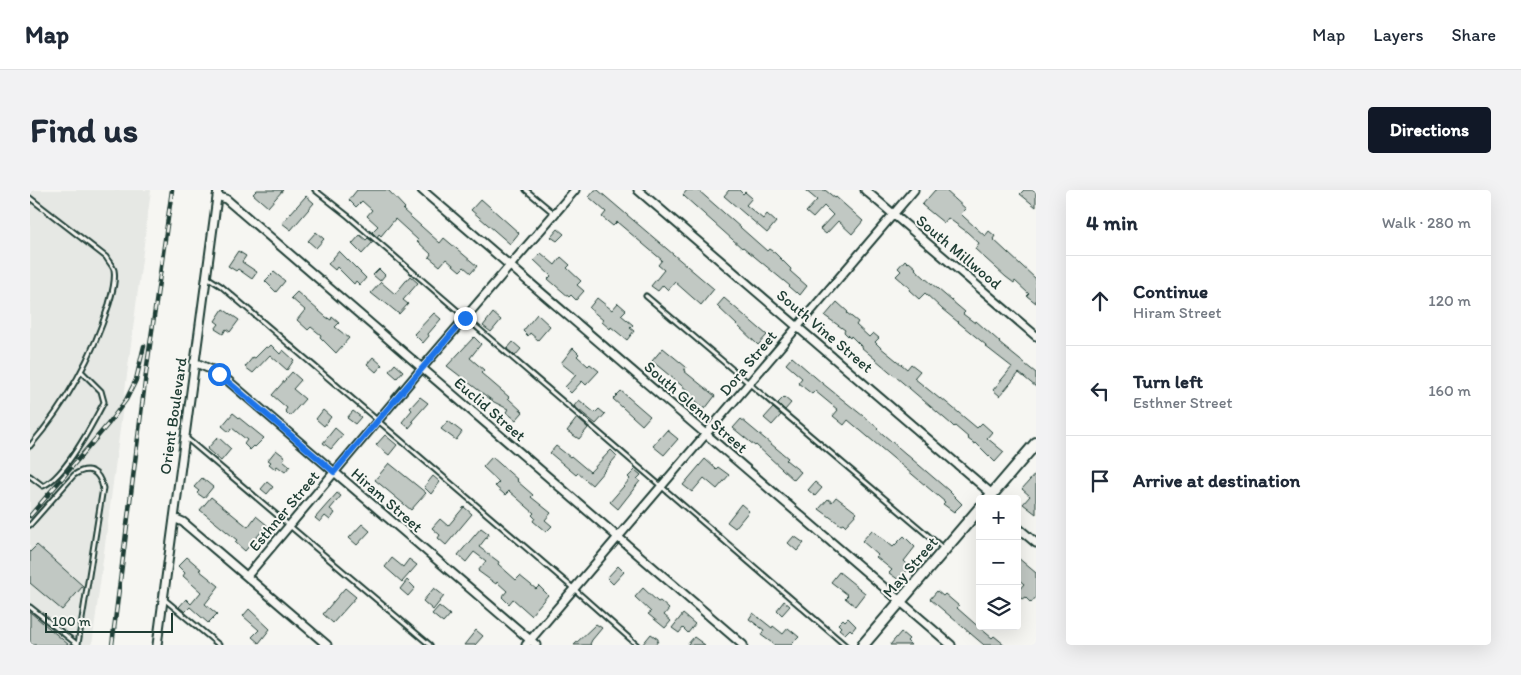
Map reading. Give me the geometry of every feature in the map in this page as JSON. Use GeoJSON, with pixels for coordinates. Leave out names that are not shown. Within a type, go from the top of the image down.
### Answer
{"type":"FeatureCollection","features":[{"type":"Feature","properties":{"kind":"street","name":"South Glenn Street"},"geometry":{"type":"LineString","coordinates":[[422,190],[951,645]]}},
{"type":"Feature","properties":{"kind":"street","name":"Esthner Street"},"geometry":{"type":"LineString","coordinates":[[247,576],[575,190]]}},
{"type":"Feature","properties":{"kind":"street","name":"South Vine Street"},"geometry":{"type":"LineString","coordinates":[[638,190],[797,325],[989,495]]}},
{"type":"Feature","properties":{"kind":"street","name":"South Millwood"},"geometry":{"type":"LineString","coordinates":[[865,190],[1036,336]]}},
{"type":"Feature","properties":{"kind":"street","name":"Dora Street"},"geometry":{"type":"LineString","coordinates":[[531,643],[574,589],[797,325],[914,190]]}},
{"type":"Feature","properties":{"kind":"street","name":"Orient Boulevard"},"geometry":{"type":"LineString","coordinates":[[157,645],[217,193]]}},
{"type":"Feature","properties":{"kind":"street","name":"Euclid Street"},"geometry":{"type":"LineString","coordinates":[[217,193],[743,645]]}},
{"type":"Feature","properties":{"kind":"street","name":"Hiram Street"},"geometry":{"type":"LineString","coordinates":[[194,362],[219,374],[531,643]]}},
{"type":"Feature","properties":{"kind":"street"},"geometry":{"type":"LineString","coordinates":[[991,495],[1036,443]]}},
{"type":"Feature","properties":{"kind":"street","name":"May Street"},"geometry":{"type":"LineString","coordinates":[[863,645],[976,513]]}},
{"type":"Feature","properties":{"kind":"street"},"geometry":{"type":"LineString","coordinates":[[174,518],[183,522],[327,645]]}},
{"type":"Feature","properties":{"kind":"street"},"geometry":{"type":"LineString","coordinates":[[1021,530],[1036,543]]}},
{"type":"Feature","properties":{"kind":"lane"},"geometry":{"type":"LineString","coordinates":[[315,190],[348,216],[844,645]]}},
{"type":"Feature","properties":{"kind":"lane"},"geometry":{"type":"LineString","coordinates":[[526,190],[554,215]]}},
{"type":"Feature","properties":{"kind":"lane"},"geometry":{"type":"LineString","coordinates":[[30,198],[106,258],[114,268],[114,285],[102,325],[82,372],[42,432],[30,446]]}},
{"type":"Feature","properties":{"kind":"lane"},"geometry":{"type":"LineString","coordinates":[[206,277],[220,286],[637,645]]}},
{"type":"Feature","properties":{"kind":"lane"},"geometry":{"type":"LineString","coordinates":[[646,296],[944,550]]}},
{"type":"Feature","properties":{"kind":"lane"},"geometry":{"type":"LineString","coordinates":[[30,476],[43,486],[49,484],[61,471],[89,430],[104,402],[101,391],[82,372]]}},
{"type":"Feature","properties":{"kind":"lane"},"geometry":{"type":"LineString","coordinates":[[184,436],[430,645]]}},
{"type":"Feature","properties":{"kind":"lane"},"geometry":{"type":"LineString","coordinates":[[30,525],[74,475],[83,469],[90,470],[101,478],[103,488],[78,644],[30,607]]}},
{"type":"Feature","properties":{"kind":"lane"},"geometry":{"type":"LineString","coordinates":[[163,599],[219,645]]}},
{"type":"Feature","properties":{"kind":"shaded area"},"geometry":{"type":"Polygon","coordinates":[[[30,190],[151,190],[92,645],[30,645],[30,190]]]}},
{"type":"Feature","properties":{"kind":"building"},"geometry":{"type":"Polygon","coordinates":[[[257,190],[283,190],[268,207],[253,194],[257,190]]]}},
{"type":"Feature","properties":{"kind":"building"},"geometry":{"type":"Polygon","coordinates":[[[357,190],[388,190],[405,208],[403,210],[440,243],[444,238],[477,266],[471,273],[464,267],[460,271],[446,259],[440,266],[429,257],[431,254],[418,240],[395,219],[381,236],[379,234],[377,237],[372,232],[378,226],[367,216],[372,210],[362,201],[356,207],[349,200],[357,190]]]}},
{"type":"Feature","properties":{"kind":"building"},"geometry":{"type":"Polygon","coordinates":[[[595,190],[598,190],[714,289],[701,305],[675,282],[668,290],[663,285],[658,291],[651,286],[664,270],[658,265],[662,260],[617,222],[613,226],[602,217],[606,212],[589,197],[595,190]]]}},
{"type":"Feature","properties":{"kind":"building"},"geometry":{"type":"Polygon","coordinates":[[[687,190],[698,190],[767,251],[769,249],[775,253],[791,269],[790,271],[807,286],[800,295],[742,248],[685,197],[683,195],[687,190]]]}},
{"type":"Feature","properties":{"kind":"building"},"geometry":{"type":"Polygon","coordinates":[[[729,190],[739,190],[743,194],[745,192],[752,198],[746,205],[763,219],[767,214],[776,222],[767,233],[724,196],[729,190]]]}},
{"type":"Feature","properties":{"kind":"building"},"geometry":{"type":"Polygon","coordinates":[[[805,190],[825,190],[836,197],[863,221],[852,234],[838,221],[826,234],[820,229],[833,215],[824,206],[813,218],[806,212],[817,200],[805,190]]]}},
{"type":"Feature","properties":{"kind":"building"},"geometry":{"type":"Polygon","coordinates":[[[935,190],[945,190],[966,209],[961,214],[964,217],[985,236],[989,231],[995,236],[993,239],[1036,279],[1036,303],[1027,296],[1029,294],[1015,281],[1014,283],[1006,277],[975,249],[979,243],[967,232],[948,218],[944,223],[922,205],[935,190]]]}},
{"type":"Feature","properties":{"kind":"building"},"geometry":{"type":"Polygon","coordinates":[[[1024,190],[1036,190],[1036,207],[1020,194],[1024,190]]]}},
{"type":"Feature","properties":{"kind":"building"},"geometry":{"type":"Polygon","coordinates":[[[306,196],[314,203],[291,230],[282,223],[306,196]]]}},
{"type":"Feature","properties":{"kind":"building"},"geometry":{"type":"Polygon","coordinates":[[[481,199],[519,233],[510,244],[471,210],[481,199]]]}},
{"type":"Feature","properties":{"kind":"building"},"geometry":{"type":"Polygon","coordinates":[[[558,229],[564,234],[557,241],[551,237],[558,229]]]}},
{"type":"Feature","properties":{"kind":"building"},"geometry":{"type":"Polygon","coordinates":[[[316,232],[324,239],[316,248],[308,241],[316,232]]]}},
{"type":"Feature","properties":{"kind":"building"},"geometry":{"type":"Polygon","coordinates":[[[360,235],[366,240],[368,238],[373,242],[362,254],[352,244],[360,235]]]}},
{"type":"Feature","properties":{"kind":"building"},"geometry":{"type":"Polygon","coordinates":[[[238,251],[246,256],[242,262],[257,272],[252,279],[238,269],[236,271],[228,266],[238,251]]]}},
{"type":"Feature","properties":{"kind":"building"},"geometry":{"type":"Polygon","coordinates":[[[339,251],[366,278],[360,285],[356,281],[354,284],[337,267],[335,270],[328,264],[339,251]]]}},
{"type":"Feature","properties":{"kind":"building"},"geometry":{"type":"Polygon","coordinates":[[[541,253],[555,265],[561,257],[570,265],[567,268],[581,281],[577,285],[584,291],[576,300],[571,295],[569,297],[548,279],[551,276],[534,260],[541,253]]]}},
{"type":"Feature","properties":{"kind":"building"},"geometry":{"type":"Polygon","coordinates":[[[905,260],[965,312],[963,314],[975,323],[976,321],[999,343],[1036,373],[1036,387],[1019,373],[1000,396],[993,390],[1012,367],[925,293],[919,299],[909,290],[910,288],[896,276],[901,271],[898,268],[905,260]]]}},
{"type":"Feature","properties":{"kind":"building"},"geometry":{"type":"Polygon","coordinates":[[[379,269],[385,275],[380,281],[373,275],[379,269]]]}},
{"type":"Feature","properties":{"kind":"building"},"geometry":{"type":"Polygon","coordinates":[[[274,272],[285,281],[276,292],[265,281],[274,272]]]}},
{"type":"Feature","properties":{"kind":"building"},"geometry":{"type":"Polygon","coordinates":[[[410,276],[418,283],[403,300],[408,304],[399,314],[371,293],[381,282],[395,294],[410,276]]]}},
{"type":"Feature","properties":{"kind":"building"},"geometry":{"type":"Polygon","coordinates":[[[297,292],[326,317],[331,320],[332,317],[339,323],[335,327],[349,338],[336,353],[320,337],[321,335],[311,327],[308,330],[297,320],[305,310],[291,298],[297,292]]]}},
{"type":"Feature","properties":{"kind":"building"},"geometry":{"type":"Polygon","coordinates":[[[597,298],[612,310],[618,303],[626,310],[621,315],[633,325],[630,328],[634,331],[627,340],[611,327],[610,329],[589,308],[597,298]]]}},
{"type":"Feature","properties":{"kind":"building"},"geometry":{"type":"Polygon","coordinates":[[[724,298],[767,335],[758,345],[717,306],[724,298]]]}},
{"type":"Feature","properties":{"kind":"building"},"geometry":{"type":"Polygon","coordinates":[[[837,302],[858,322],[856,325],[869,337],[873,333],[879,338],[875,342],[880,347],[907,369],[911,364],[920,371],[914,378],[977,428],[982,423],[992,432],[987,438],[1004,452],[995,462],[976,443],[968,439],[861,347],[851,336],[850,338],[844,332],[845,330],[825,316],[837,302]]]}},
{"type":"Feature","properties":{"kind":"building"},"geometry":{"type":"Polygon","coordinates":[[[223,309],[239,320],[230,332],[226,329],[223,334],[215,329],[219,324],[215,321],[223,309]]]}},
{"type":"Feature","properties":{"kind":"building"},"geometry":{"type":"Polygon","coordinates":[[[434,313],[441,319],[423,343],[414,334],[434,313]]]}},
{"type":"Feature","properties":{"kind":"building"},"geometry":{"type":"Polygon","coordinates":[[[493,313],[501,320],[491,332],[483,326],[493,313]]]}},
{"type":"Feature","properties":{"kind":"building"},"geometry":{"type":"Polygon","coordinates":[[[537,314],[550,326],[538,340],[530,333],[528,336],[523,331],[537,314]]]}},
{"type":"Feature","properties":{"kind":"building"},"geometry":{"type":"Polygon","coordinates":[[[474,337],[481,344],[470,358],[484,370],[481,373],[523,412],[516,420],[506,412],[508,409],[494,402],[447,366],[474,337]]]}},
{"type":"Feature","properties":{"kind":"building"},"geometry":{"type":"Polygon","coordinates":[[[513,342],[521,349],[515,356],[507,349],[513,342]]]}},
{"type":"Feature","properties":{"kind":"building"},"geometry":{"type":"Polygon","coordinates":[[[271,345],[280,354],[283,350],[294,360],[287,370],[270,355],[253,373],[245,367],[253,357],[255,358],[266,347],[268,348],[271,345]]]}},
{"type":"Feature","properties":{"kind":"building"},"geometry":{"type":"Polygon","coordinates":[[[573,348],[579,354],[577,356],[588,366],[590,364],[599,371],[586,385],[582,381],[571,393],[565,387],[576,375],[561,363],[573,348]]]}},
{"type":"Feature","properties":{"kind":"building"},"geometry":{"type":"Polygon","coordinates":[[[663,348],[686,367],[684,371],[715,396],[705,409],[686,392],[687,390],[652,361],[663,348]]]}},
{"type":"Feature","properties":{"kind":"building"},"geometry":{"type":"Polygon","coordinates":[[[373,357],[382,365],[376,372],[367,364],[373,357]]]}},
{"type":"Feature","properties":{"kind":"building"},"geometry":{"type":"Polygon","coordinates":[[[792,357],[878,428],[962,504],[954,512],[943,504],[945,502],[848,420],[844,425],[833,416],[838,410],[815,391],[812,394],[798,383],[802,378],[786,364],[792,357]]]}},
{"type":"Feature","properties":{"kind":"building"},"geometry":{"type":"Polygon","coordinates":[[[395,364],[403,371],[397,378],[389,371],[395,364]]]}},
{"type":"Feature","properties":{"kind":"building"},"geometry":{"type":"Polygon","coordinates":[[[292,372],[301,380],[293,389],[305,399],[290,416],[285,411],[287,408],[272,395],[292,372]]]}},
{"type":"Feature","properties":{"kind":"building"},"geometry":{"type":"Polygon","coordinates":[[[621,391],[650,416],[642,425],[613,399],[621,391]]]}},
{"type":"Feature","properties":{"kind":"building"},"geometry":{"type":"Polygon","coordinates":[[[420,397],[428,403],[412,421],[414,422],[409,428],[402,422],[412,410],[410,408],[420,397]]]}},
{"type":"Feature","properties":{"kind":"building"},"geometry":{"type":"Polygon","coordinates":[[[784,397],[791,403],[785,410],[778,403],[784,397]]]}},
{"type":"Feature","properties":{"kind":"building"},"geometry":{"type":"Polygon","coordinates":[[[579,400],[595,413],[599,409],[605,414],[596,424],[574,406],[579,400]]]}},
{"type":"Feature","properties":{"kind":"building"},"geometry":{"type":"Polygon","coordinates":[[[773,408],[781,415],[772,425],[764,418],[773,408]]]}},
{"type":"Feature","properties":{"kind":"building"},"geometry":{"type":"Polygon","coordinates":[[[323,410],[331,417],[324,426],[316,419],[323,410]]]}},
{"type":"Feature","properties":{"kind":"building"},"geometry":{"type":"Polygon","coordinates":[[[353,411],[361,417],[355,424],[347,418],[353,411]]]}},
{"type":"Feature","properties":{"kind":"building"},"geometry":{"type":"Polygon","coordinates":[[[233,413],[264,438],[250,450],[244,444],[247,440],[232,428],[229,432],[222,426],[233,413]]]}},
{"type":"Feature","properties":{"kind":"building"},"geometry":{"type":"Polygon","coordinates":[[[577,418],[588,428],[579,439],[567,431],[577,418]]]}},
{"type":"Feature","properties":{"kind":"building"},"geometry":{"type":"Polygon","coordinates":[[[741,419],[788,458],[786,460],[801,472],[794,480],[756,445],[733,428],[741,419]]]}},
{"type":"Feature","properties":{"kind":"building"},"geometry":{"type":"Polygon","coordinates":[[[448,421],[462,432],[456,440],[441,429],[448,421]]]}},
{"type":"Feature","properties":{"kind":"building"},"geometry":{"type":"Polygon","coordinates":[[[335,428],[343,435],[331,449],[323,443],[335,428]]]}},
{"type":"Feature","properties":{"kind":"building"},"geometry":{"type":"Polygon","coordinates":[[[667,430],[678,439],[664,455],[653,446],[667,430]]]}},
{"type":"Feature","properties":{"kind":"building"},"geometry":{"type":"Polygon","coordinates":[[[385,435],[397,445],[389,455],[376,445],[385,435]]]}},
{"type":"Feature","properties":{"kind":"building"},"geometry":{"type":"Polygon","coordinates":[[[218,437],[231,449],[221,461],[207,449],[218,437]]]}},
{"type":"Feature","properties":{"kind":"building"},"geometry":{"type":"Polygon","coordinates":[[[556,446],[590,472],[611,450],[617,456],[592,485],[578,473],[576,475],[550,453],[556,446]]]}},
{"type":"Feature","properties":{"kind":"building"},"geometry":{"type":"Polygon","coordinates":[[[276,450],[285,457],[283,460],[290,466],[285,472],[277,466],[275,469],[269,464],[271,462],[268,460],[276,450]]]}},
{"type":"Feature","properties":{"kind":"building"},"geometry":{"type":"Polygon","coordinates":[[[492,457],[533,495],[531,497],[551,513],[545,520],[552,526],[546,532],[533,521],[535,518],[532,515],[534,513],[509,491],[505,495],[495,486],[499,482],[483,467],[492,457]]]}},
{"type":"Feature","properties":{"kind":"building"},"geometry":{"type":"Polygon","coordinates":[[[705,459],[716,469],[718,467],[729,475],[717,489],[704,478],[692,492],[683,485],[705,459]]]}},
{"type":"Feature","properties":{"kind":"building"},"geometry":{"type":"Polygon","coordinates":[[[389,463],[426,493],[411,510],[375,480],[389,463]]]}},
{"type":"Feature","properties":{"kind":"building"},"geometry":{"type":"Polygon","coordinates":[[[635,470],[641,475],[637,479],[640,481],[618,509],[610,502],[630,479],[628,477],[635,470]]]}},
{"type":"Feature","properties":{"kind":"building"},"geometry":{"type":"Polygon","coordinates":[[[1036,473],[1036,514],[1023,504],[1030,496],[1022,489],[1036,473]]]}},
{"type":"Feature","properties":{"kind":"building"},"geometry":{"type":"Polygon","coordinates":[[[433,476],[440,482],[431,494],[424,487],[433,476]]]}},
{"type":"Feature","properties":{"kind":"building"},"geometry":{"type":"Polygon","coordinates":[[[202,478],[213,487],[204,498],[197,493],[199,491],[194,487],[202,478]]]}},
{"type":"Feature","properties":{"kind":"building"},"geometry":{"type":"Polygon","coordinates":[[[267,482],[273,487],[267,494],[261,489],[267,482]]]}},
{"type":"Feature","properties":{"kind":"building"},"geometry":{"type":"Polygon","coordinates":[[[815,482],[822,488],[815,496],[808,490],[815,482]]]}},
{"type":"Feature","properties":{"kind":"building"},"geometry":{"type":"Polygon","coordinates":[[[337,493],[341,496],[330,509],[335,513],[330,520],[325,516],[320,522],[315,518],[337,493]]]}},
{"type":"Feature","properties":{"kind":"building"},"geometry":{"type":"Polygon","coordinates":[[[211,497],[248,527],[256,516],[267,525],[245,551],[235,542],[237,540],[200,510],[211,497]]]}},
{"type":"Feature","properties":{"kind":"building"},"geometry":{"type":"Polygon","coordinates":[[[836,497],[857,513],[845,526],[819,509],[828,499],[832,502],[836,497]]]}},
{"type":"Feature","properties":{"kind":"building"},"geometry":{"type":"Polygon","coordinates":[[[741,504],[749,511],[735,528],[727,522],[741,504]]]}},
{"type":"Feature","properties":{"kind":"building"},"geometry":{"type":"Polygon","coordinates":[[[464,507],[472,514],[446,545],[438,538],[440,535],[432,528],[440,519],[448,526],[464,507]]]}},
{"type":"Feature","properties":{"kind":"building"},"geometry":{"type":"Polygon","coordinates":[[[362,524],[370,531],[357,545],[349,538],[362,524]]]}},
{"type":"Feature","properties":{"kind":"building"},"geometry":{"type":"Polygon","coordinates":[[[481,528],[489,534],[479,547],[499,562],[498,564],[516,580],[520,576],[536,589],[539,586],[548,595],[531,615],[513,599],[509,604],[502,597],[507,591],[497,582],[496,584],[478,571],[486,561],[474,552],[466,562],[458,555],[481,528]]]}},
{"type":"Feature","properties":{"kind":"building"},"geometry":{"type":"Polygon","coordinates":[[[872,530],[893,547],[904,536],[915,547],[904,561],[910,567],[899,580],[889,573],[892,570],[876,557],[878,555],[862,541],[872,530]]]}},
{"type":"Feature","properties":{"kind":"building"},"geometry":{"type":"Polygon","coordinates":[[[794,536],[804,543],[797,551],[788,543],[794,536]]]}},
{"type":"Feature","properties":{"kind":"building"},"geometry":{"type":"Polygon","coordinates":[[[37,545],[83,586],[62,610],[30,583],[30,552],[37,545]]]}},
{"type":"Feature","properties":{"kind":"building"},"geometry":{"type":"Polygon","coordinates":[[[187,557],[201,569],[199,570],[219,586],[205,604],[217,614],[208,623],[190,607],[185,612],[179,607],[186,599],[191,604],[201,592],[183,576],[185,573],[178,566],[187,557]]]}},
{"type":"Feature","properties":{"kind":"building"},"geometry":{"type":"Polygon","coordinates":[[[392,558],[403,567],[409,559],[417,565],[402,582],[385,567],[392,558]]]}},
{"type":"Feature","properties":{"kind":"building"},"geometry":{"type":"Polygon","coordinates":[[[1021,560],[1036,573],[1036,597],[1031,603],[1025,597],[1021,598],[1021,587],[1024,584],[1021,581],[1021,560]]]}},
{"type":"Feature","properties":{"kind":"building"},"geometry":{"type":"Polygon","coordinates":[[[618,566],[624,572],[613,584],[607,578],[618,566]]]}},
{"type":"Feature","properties":{"kind":"building"},"geometry":{"type":"Polygon","coordinates":[[[839,572],[865,593],[855,606],[845,598],[848,595],[831,582],[839,572]]]}},
{"type":"Feature","properties":{"kind":"building"},"geometry":{"type":"Polygon","coordinates":[[[407,580],[415,588],[408,596],[400,589],[407,580]]]}},
{"type":"Feature","properties":{"kind":"building"},"geometry":{"type":"Polygon","coordinates":[[[345,588],[356,597],[333,623],[323,614],[345,588]]]}},
{"type":"Feature","properties":{"kind":"building"},"geometry":{"type":"Polygon","coordinates":[[[434,588],[444,596],[433,610],[423,601],[434,588]]]}},
{"type":"Feature","properties":{"kind":"building"},"geometry":{"type":"Polygon","coordinates":[[[643,588],[669,609],[664,615],[671,621],[665,628],[648,614],[651,612],[635,597],[643,588]]]}},
{"type":"Feature","properties":{"kind":"building"},"geometry":{"type":"Polygon","coordinates":[[[937,591],[943,596],[945,594],[959,606],[957,608],[976,625],[976,630],[982,630],[992,638],[994,636],[1005,645],[984,645],[930,599],[937,591]]]}},
{"type":"Feature","properties":{"kind":"building"},"geometry":{"type":"Polygon","coordinates":[[[784,601],[790,606],[782,615],[777,610],[784,601]]]}},
{"type":"Feature","properties":{"kind":"building"},"geometry":{"type":"Polygon","coordinates":[[[439,606],[450,615],[443,623],[432,614],[439,606]]]}},
{"type":"Feature","properties":{"kind":"building"},"geometry":{"type":"Polygon","coordinates":[[[249,609],[270,629],[259,643],[252,637],[259,630],[243,616],[249,609]]]}},
{"type":"Feature","properties":{"kind":"building"},"geometry":{"type":"Polygon","coordinates":[[[30,612],[69,645],[30,645],[30,612]]]}},
{"type":"Feature","properties":{"kind":"building"},"geometry":{"type":"Polygon","coordinates":[[[753,613],[783,634],[788,628],[799,637],[791,645],[775,645],[761,635],[764,630],[749,619],[753,613]]]}},
{"type":"Feature","properties":{"kind":"building"},"geometry":{"type":"Polygon","coordinates":[[[683,614],[695,624],[688,633],[683,628],[679,633],[672,628],[683,614]]]}},
{"type":"Feature","properties":{"kind":"building"},"geometry":{"type":"Polygon","coordinates":[[[848,618],[856,626],[852,631],[850,629],[845,634],[839,629],[841,627],[838,624],[843,619],[845,621],[848,618]]]}},
{"type":"Feature","properties":{"kind":"building"},"geometry":{"type":"Polygon","coordinates":[[[596,624],[602,628],[592,640],[591,645],[574,645],[596,624]]]}},
{"type":"Feature","properties":{"kind":"building"},"geometry":{"type":"Polygon","coordinates":[[[476,630],[483,636],[475,645],[464,645],[476,630]]]}},
{"type":"Feature","properties":{"kind":"building"},"geometry":{"type":"Polygon","coordinates":[[[901,632],[909,639],[907,641],[911,645],[890,645],[901,632]]]}},
{"type":"Feature","properties":{"kind":"building"},"geometry":{"type":"Polygon","coordinates":[[[651,634],[658,639],[655,645],[642,645],[651,634]]]}},
{"type":"Feature","properties":{"kind":"building"},"geometry":{"type":"Polygon","coordinates":[[[694,637],[705,645],[687,645],[694,637]]]}},
{"type":"Feature","properties":{"kind":"railway"},"geometry":{"type":"LineString","coordinates":[[112,645],[147,366],[172,190]]}},
{"type":"Feature","properties":{"kind":"railway"},"geometry":{"type":"LineString","coordinates":[[30,516],[109,423],[126,400],[136,380],[144,346]]}},
{"type":"Feature","properties":{"kind":"route"},"geometry":{"type":"LineString","coordinates":[[219,374],[334,472],[465,318]]}}]}
